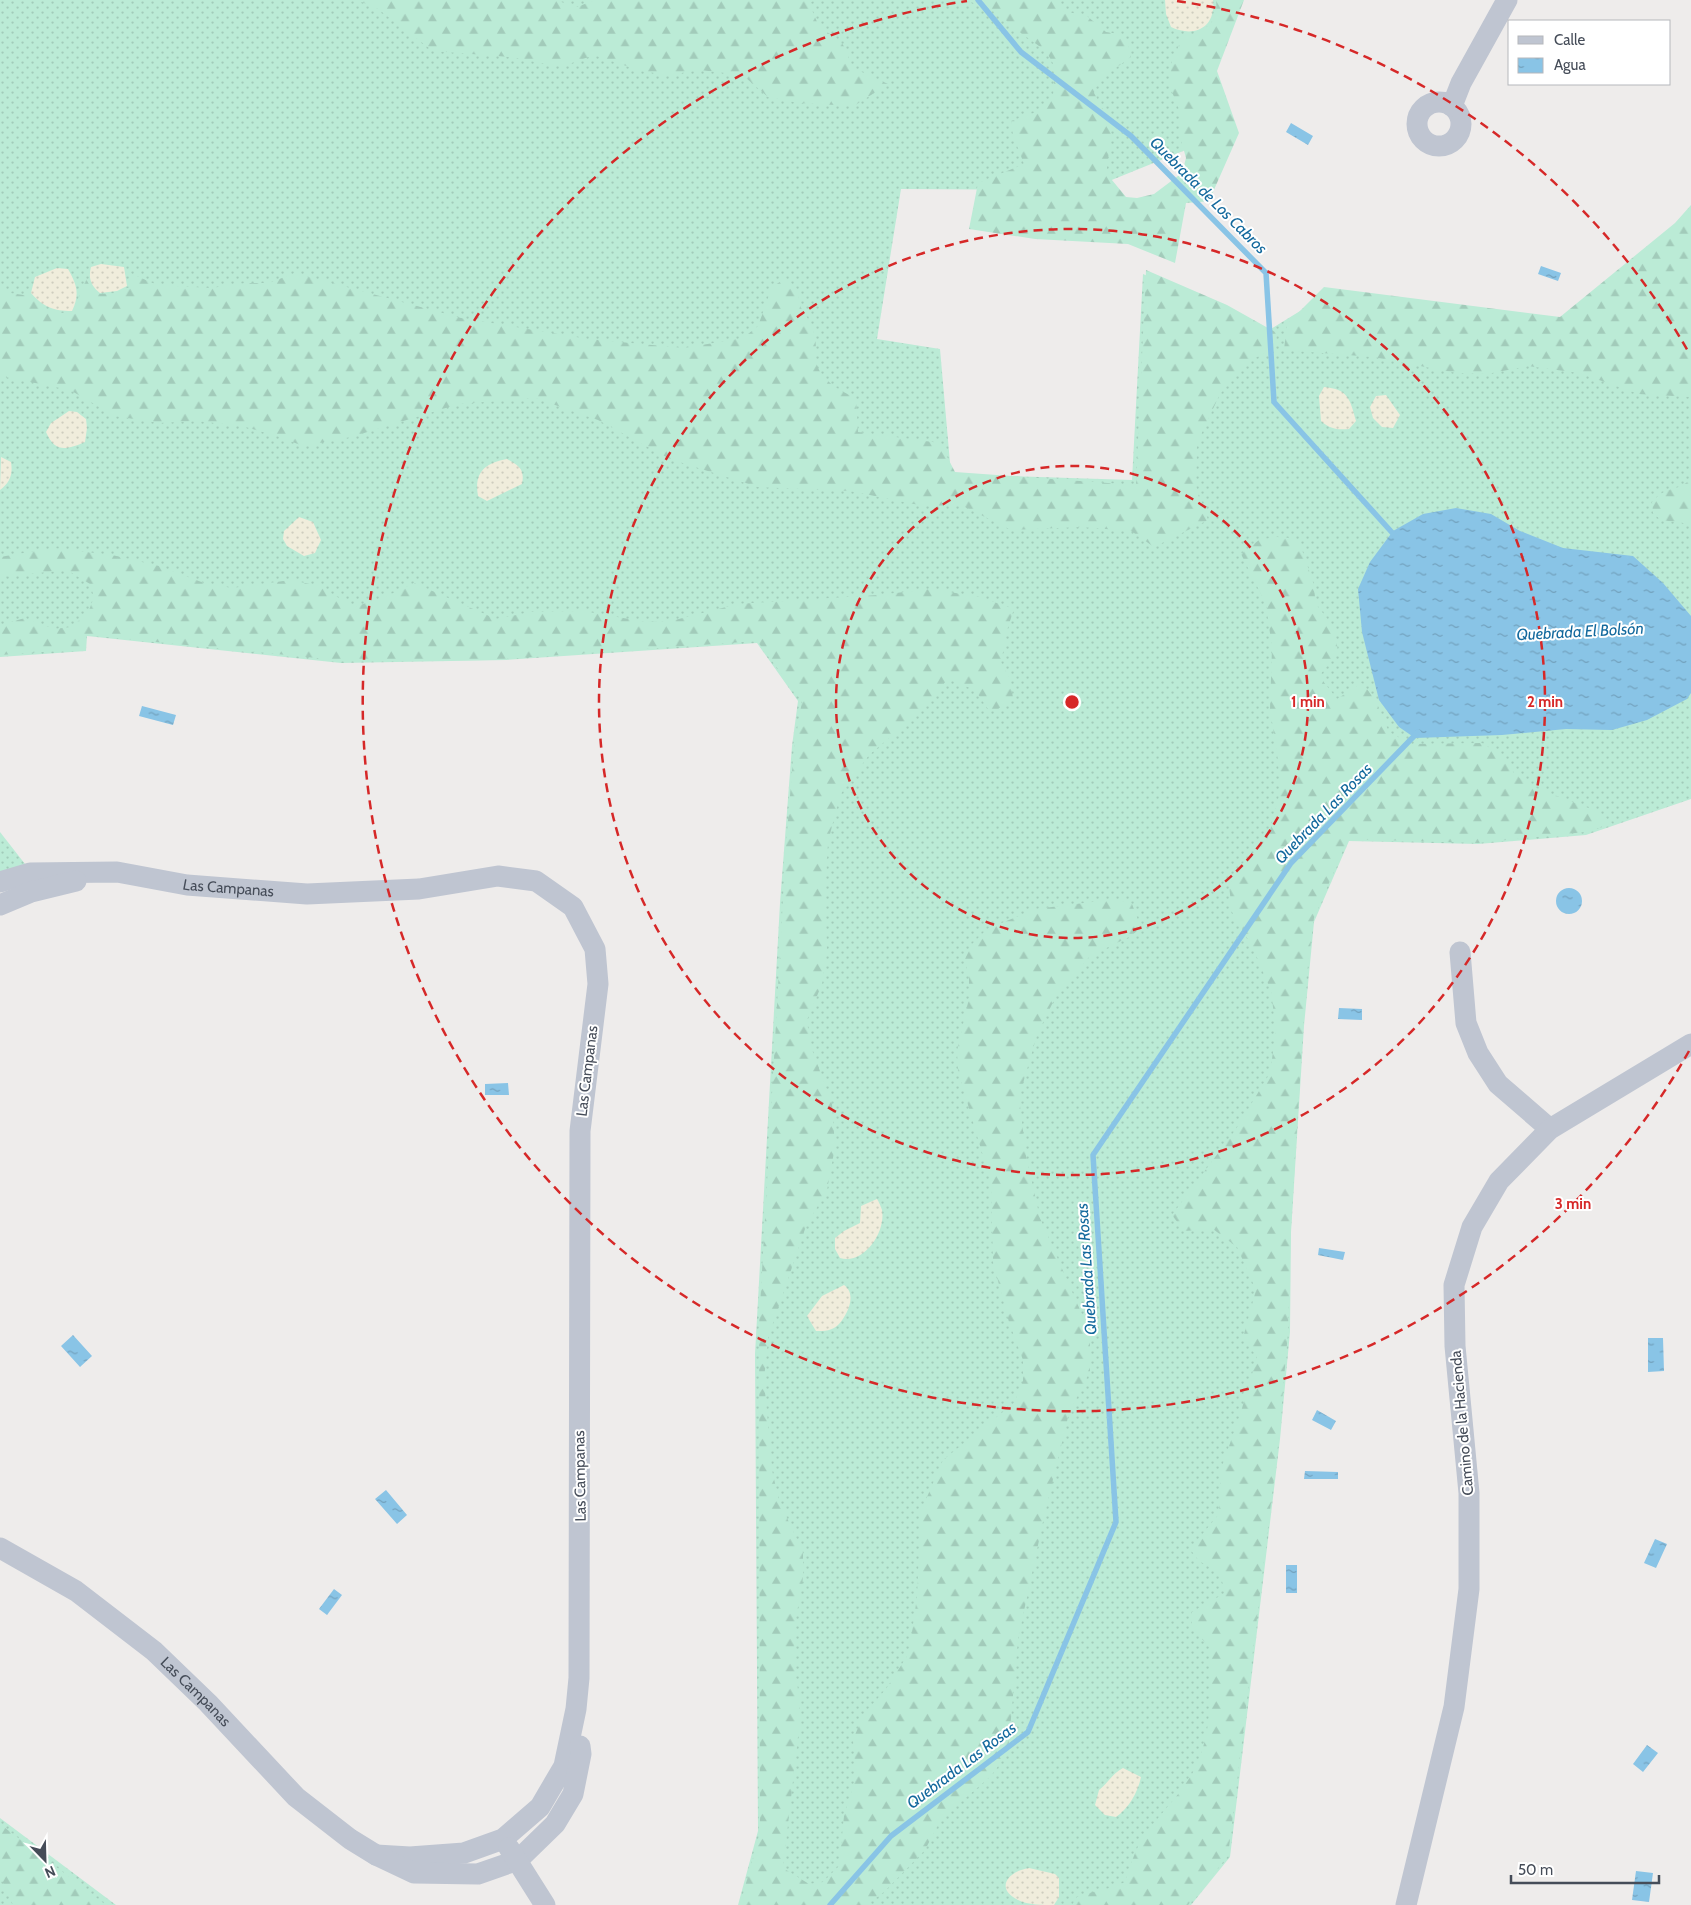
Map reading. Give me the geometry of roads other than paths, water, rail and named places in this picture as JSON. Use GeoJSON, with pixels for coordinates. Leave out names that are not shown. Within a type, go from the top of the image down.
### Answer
{"type":"FeatureCollection","features":[{"type":"Feature","properties":{"kind":"street"},"geometry":{"type":"LineString","coordinates":[[1452,106],[1461,83],[1507,0]]}},
{"type":"Feature","properties":{"kind":"street","name":"Las Campanas"},"geometry":{"type":"LineString","coordinates":[[0,905],[31,892],[117,872]]}},
{"type":"Feature","properties":{"kind":"street","name":"Las Campanas"},"geometry":{"type":"LineString","coordinates":[[0,882],[30,873],[117,872],[187,886],[308,894],[420,890],[498,876],[536,881],[573,907],[596,949],[598,984],[580,1131],[578,1395],[581,1567],[579,1678],[576,1709],[564,1766],[540,1807],[503,1839],[464,1853],[410,1857],[376,1855]]}},
{"type":"Feature","properties":{"kind":"street"},"geometry":{"type":"LineString","coordinates":[[1460,952],[1466,1023],[1478,1052],[1498,1084],[1550,1129]]}},
{"type":"Feature","properties":{"kind":"street","name":"Camino de la Hacienda"},"geometry":{"type":"LineString","coordinates":[[1406,1905],[1454,1707],[1470,1589],[1469,1493],[1456,1346],[1454,1285],[1472,1227],[1499,1181],[1550,1129],[1691,1044]]}},
{"type":"Feature","properties":{"kind":"street","name":"Las Campanas"},"geometry":{"type":"LineString","coordinates":[[0,1548],[76,1591],[154,1650],[296,1797],[350,1839],[376,1855],[414,1873],[478,1874],[518,1860],[555,1824],[573,1794],[581,1754],[576,1709]]}},
{"type":"Feature","properties":{"kind":"street"},"geometry":{"type":"LineString","coordinates":[[503,1839],[545,1905]]}},
{"type":"Feature","properties":{"kind":"water"},"geometry":{"type":"Polygon","coordinates":[[[1291,123],[1313,136],[1308,145],[1286,132],[1291,123]]]}},
{"type":"Feature","properties":{"kind":"water"},"geometry":{"type":"Polygon","coordinates":[[[1541,266],[1561,273],[1558,281],[1538,274],[1541,266]]]}},
{"type":"Feature","properties":{"kind":"water","name":"Quebrada El Bolsón"},"geometry":{"type":"Polygon","coordinates":[[[1456,508],[1491,514],[1520,531],[1563,548],[1633,556],[1663,583],[1691,616],[1691,693],[1687,699],[1647,720],[1612,730],[1566,729],[1502,735],[1415,738],[1399,727],[1379,700],[1362,632],[1358,589],[1370,562],[1393,531],[1423,514],[1456,508]]]}},
{"type":"Feature","properties":{"kind":"water"},"geometry":{"type":"Polygon","coordinates":[[[142,706],[176,715],[173,725],[139,716],[142,706]]]}},
{"type":"Feature","properties":{"kind":"water"},"geometry":{"type":"Polygon","coordinates":[[[1569,888],[1578,892],[1582,901],[1578,910],[1569,914],[1560,910],[1556,901],[1560,892],[1569,888]]]}},
{"type":"Feature","properties":{"kind":"water"},"geometry":{"type":"Polygon","coordinates":[[[1339,1008],[1362,1009],[1362,1020],[1338,1019],[1339,1008]]]}},
{"type":"Feature","properties":{"kind":"water"},"geometry":{"type":"Polygon","coordinates":[[[508,1083],[509,1095],[485,1095],[485,1084],[508,1083]]]}},
{"type":"Feature","properties":{"kind":"water"},"geometry":{"type":"Polygon","coordinates":[[[1319,1248],[1345,1252],[1343,1260],[1318,1255],[1319,1248]]]}},
{"type":"Feature","properties":{"kind":"water"},"geometry":{"type":"Polygon","coordinates":[[[73,1335],[92,1356],[80,1367],[61,1346],[73,1335]]]}},
{"type":"Feature","properties":{"kind":"water"},"geometry":{"type":"Polygon","coordinates":[[[1648,1338],[1663,1338],[1664,1371],[1648,1372],[1648,1338]]]}},
{"type":"Feature","properties":{"kind":"water"},"geometry":{"type":"Polygon","coordinates":[[[1317,1410],[1336,1421],[1331,1430],[1312,1420],[1317,1410]]]}},
{"type":"Feature","properties":{"kind":"water"},"geometry":{"type":"Polygon","coordinates":[[[1305,1471],[1338,1472],[1338,1479],[1304,1479],[1305,1471]]]}},
{"type":"Feature","properties":{"kind":"water"},"geometry":{"type":"Polygon","coordinates":[[[386,1490],[407,1515],[397,1524],[375,1499],[386,1490]]]}},
{"type":"Feature","properties":{"kind":"water"},"geometry":{"type":"Polygon","coordinates":[[[1655,1539],[1667,1544],[1656,1568],[1644,1563],[1655,1539]]]}},
{"type":"Feature","properties":{"kind":"water"},"geometry":{"type":"Polygon","coordinates":[[[1286,1565],[1297,1565],[1297,1593],[1286,1593],[1286,1565]]]}},
{"type":"Feature","properties":{"kind":"water"},"geometry":{"type":"Polygon","coordinates":[[[334,1589],[342,1595],[327,1615],[319,1609],[334,1589]]]}},
{"type":"Feature","properties":{"kind":"water"},"geometry":{"type":"Polygon","coordinates":[[[1647,1745],[1658,1753],[1643,1772],[1633,1764],[1647,1745]]]}},
{"type":"Feature","properties":{"kind":"water"},"geometry":{"type":"Polygon","coordinates":[[[1636,1871],[1653,1873],[1649,1902],[1632,1900],[1636,1871]]]}},
{"type":"Feature","properties":{"kind":"waterway","name":"Quebrada de Los Cabros"},"geometry":{"type":"LineString","coordinates":[[978,0],[1021,52],[1131,136],[1266,273],[1274,402],[1397,538]]}},
{"type":"Feature","properties":{"kind":"waterway","name":"Quebrada Las Rosas"},"geometry":{"type":"LineString","coordinates":[[830,1905],[891,1836],[1028,1732],[1116,1522],[1093,1155],[1291,863],[1418,732]]}}]}
